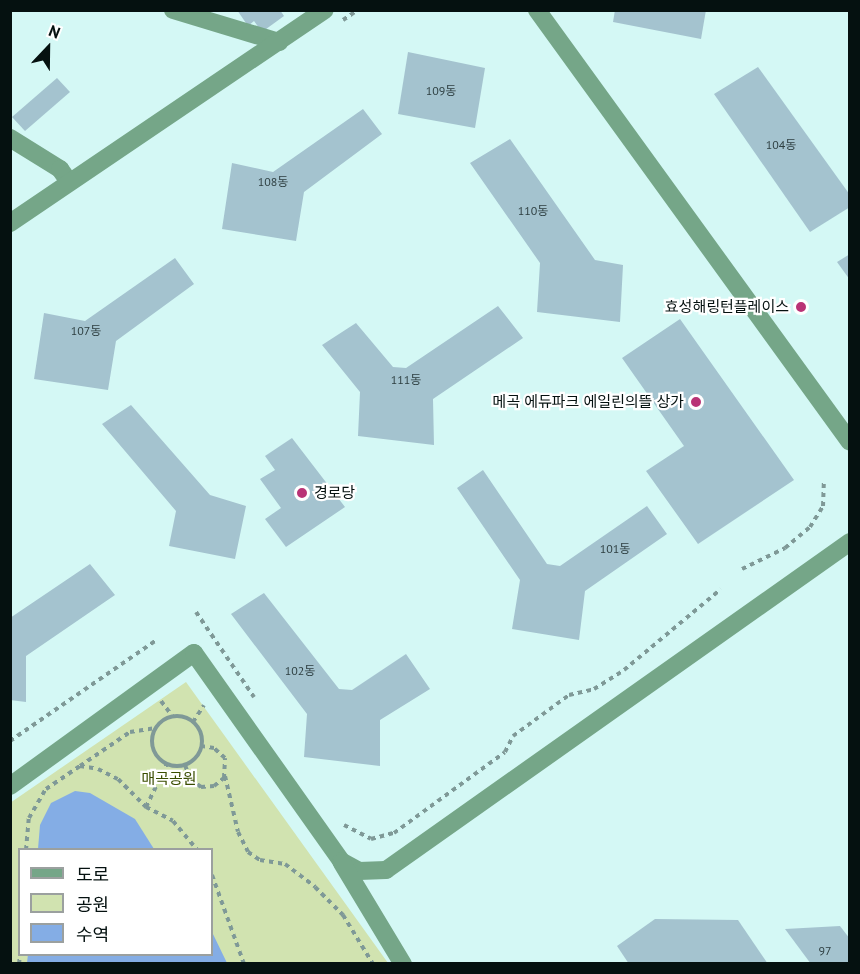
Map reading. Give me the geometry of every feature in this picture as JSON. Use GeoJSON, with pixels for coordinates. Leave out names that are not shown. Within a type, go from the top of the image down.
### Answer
{"type":"FeatureCollection","features":[{"type":"Feature","properties":{"kind":"street"},"geometry":{"type":"LineString","coordinates":[[173,10],[279,42]]}},
{"type":"Feature","properties":{"kind":"street"},"geometry":{"type":"LineString","coordinates":[[10,223],[279,42],[302,17],[325,10]]}},
{"type":"Feature","properties":{"kind":"street"},"geometry":{"type":"LineString","coordinates":[[537,10],[849,442]]}},
{"type":"Feature","properties":{"kind":"street"},"geometry":{"type":"LineString","coordinates":[[10,138],[60,169],[69,182]]}},
{"type":"Feature","properties":{"kind":"street"},"geometry":{"type":"LineString","coordinates":[[341,861],[359,871],[386,870],[849,542]]}},
{"type":"Feature","properties":{"kind":"street"},"geometry":{"type":"LineString","coordinates":[[10,786],[194,653],[341,861],[403,963]]}},
{"type":"Feature","properties":{"kind":"path"},"geometry":{"type":"LineString","coordinates":[[742,569],[785,548],[810,527],[823,506],[824,482]]}},
{"type":"Feature","properties":{"kind":"path"},"geometry":{"type":"LineString","coordinates":[[336,817],[349,831],[371,839],[394,833],[506,752],[513,735],[569,695],[594,689],[624,670],[721,589]]}},
{"type":"Feature","properties":{"kind":"path"},"geometry":{"type":"LineString","coordinates":[[196,612],[257,701]]}},
{"type":"Feature","properties":{"kind":"path"},"geometry":{"type":"LineString","coordinates":[[10,741],[155,641]]}},
{"type":"Feature","properties":{"kind":"path"},"geometry":{"type":"LineString","coordinates":[[156,728],[152,744],[167,764],[185,765],[196,758],[201,746],[201,735],[193,722],[174,717],[160,700],[168,694]]}},
{"type":"Feature","properties":{"kind":"path"},"geometry":{"type":"LineString","coordinates":[[193,722],[206,707],[201,700]]}},
{"type":"Feature","properties":{"kind":"path"},"geometry":{"type":"LineString","coordinates":[[26,848],[29,818],[46,789],[130,732],[156,728],[174,717]]}},
{"type":"Feature","properties":{"kind":"path"},"geometry":{"type":"LineString","coordinates":[[201,746],[220,752],[227,765],[225,776],[237,832],[248,852],[260,860],[285,864],[315,887],[343,915],[373,963]]}},
{"type":"Feature","properties":{"kind":"path"},"geometry":{"type":"LineString","coordinates":[[146,807],[167,764]]}},
{"type":"Feature","properties":{"kind":"path"},"geometry":{"type":"LineString","coordinates":[[185,765],[190,779],[201,787],[214,786],[225,776]]}},
{"type":"Feature","properties":{"kind":"path"},"geometry":{"type":"LineString","coordinates":[[80,766],[98,769],[118,779],[146,807],[173,821],[196,848]]}},
{"type":"Feature","properties":{"kind":"path"},"geometry":{"type":"LineString","coordinates":[[213,878],[244,963]]}},
{"type":"Feature","properties":{"kind":"green space","name":"매곡공원"},"geometry":{"type":"Polygon","coordinates":[[[186,682],[388,963],[11,963],[10,803],[186,682]]]}},
{"type":"Feature","properties":{"kind":"water"},"geometry":{"type":"Polygon","coordinates":[[[75,791],[90,793],[135,819],[153,848],[38,848],[40,825],[51,803],[75,791]]]}},
{"type":"Feature","properties":{"kind":"water"},"geometry":{"type":"Polygon","coordinates":[[[213,934],[227,963],[27,963],[28,956],[213,956],[213,934]]]}},
{"type":"Feature","properties":{"kind":"building"},"geometry":{"type":"Polygon","coordinates":[[[237,10],[280,10],[284,16],[262,32],[254,21],[248,26],[237,10]]]}},
{"type":"Feature","properties":{"kind":"building"},"geometry":{"type":"Polygon","coordinates":[[[615,10],[706,10],[701,39],[613,22],[615,10]]]}},
{"type":"Feature","properties":{"kind":"building"},"geometry":{"type":"Polygon","coordinates":[[[408,52],[485,68],[475,128],[398,114],[408,52]]]}},
{"type":"Feature","properties":{"kind":"building"},"geometry":{"type":"Polygon","coordinates":[[[758,67],[850,195],[850,207],[810,232],[714,94],[758,67]]]}},
{"type":"Feature","properties":{"kind":"building"},"geometry":{"type":"Polygon","coordinates":[[[57,78],[70,92],[25,131],[12,117],[57,78]]]}},
{"type":"Feature","properties":{"kind":"building"},"geometry":{"type":"Polygon","coordinates":[[[363,109],[382,134],[304,192],[296,241],[222,229],[232,163],[273,172],[363,109]]]}},
{"type":"Feature","properties":{"kind":"building"},"geometry":{"type":"Polygon","coordinates":[[[510,139],[595,260],[623,265],[620,322],[537,312],[540,263],[470,163],[510,139]]]}},
{"type":"Feature","properties":{"kind":"building"},"geometry":{"type":"Polygon","coordinates":[[[850,254],[850,280],[837,262],[850,254]]]}},
{"type":"Feature","properties":{"kind":"building"},"geometry":{"type":"Polygon","coordinates":[[[175,258],[194,284],[116,341],[108,390],[34,379],[44,313],[85,321],[175,258]]]}},
{"type":"Feature","properties":{"kind":"building"},"geometry":{"type":"Polygon","coordinates":[[[498,306],[523,338],[433,399],[434,445],[358,436],[360,392],[322,345],[356,323],[393,367],[406,368],[498,306]]]}},
{"type":"Feature","properties":{"kind":"building","name":"메곡 에듀파크 에일린의뜰 상가"},"geometry":{"type":"Polygon","coordinates":[[[680,319],[794,480],[698,544],[646,471],[684,446],[622,358],[680,319]]]}},
{"type":"Feature","properties":{"kind":"building"},"geometry":{"type":"Polygon","coordinates":[[[131,405],[210,495],[246,506],[235,559],[169,546],[176,511],[102,424],[131,405]]]}},
{"type":"Feature","properties":{"kind":"building","name":"경로당"},"geometry":{"type":"Polygon","coordinates":[[[292,438],[345,507],[286,547],[265,519],[281,508],[260,479],[275,470],[265,456],[292,438]]]}},
{"type":"Feature","properties":{"kind":"building"},"geometry":{"type":"Polygon","coordinates":[[[483,470],[547,564],[560,566],[647,506],[667,534],[585,591],[579,640],[512,629],[520,580],[457,488],[483,470]]]}},
{"type":"Feature","properties":{"kind":"building"},"geometry":{"type":"Polygon","coordinates":[[[90,564],[115,595],[26,656],[26,702],[10,700],[10,618],[90,564]]]}},
{"type":"Feature","properties":{"kind":"building"},"geometry":{"type":"Polygon","coordinates":[[[264,593],[339,689],[352,690],[406,654],[430,689],[380,720],[380,766],[304,757],[307,714],[231,614],[264,593]]]}},
{"type":"Feature","properties":{"kind":"building"},"geometry":{"type":"Polygon","coordinates":[[[655,919],[738,920],[768,964],[629,964],[617,946],[655,919]]]}},
{"type":"Feature","properties":{"kind":"building"},"geometry":{"type":"Polygon","coordinates":[[[840,926],[850,939],[850,964],[811,964],[785,929],[840,926]]]}},
{"type":"Feature","properties":{"kind":"place","name":"효성해링턴플레이스"},"geometry":{"type":"Point","coordinates":[801,307]}},
{"type":"Feature","properties":{"kind":"place","name":"메곡 에듀파크 에일린의뜰 상가"},"geometry":{"type":"Point","coordinates":[696,402]}},
{"type":"Feature","properties":{"kind":"place","name":"경로당"},"geometry":{"type":"Point","coordinates":[302,493]}}]}
